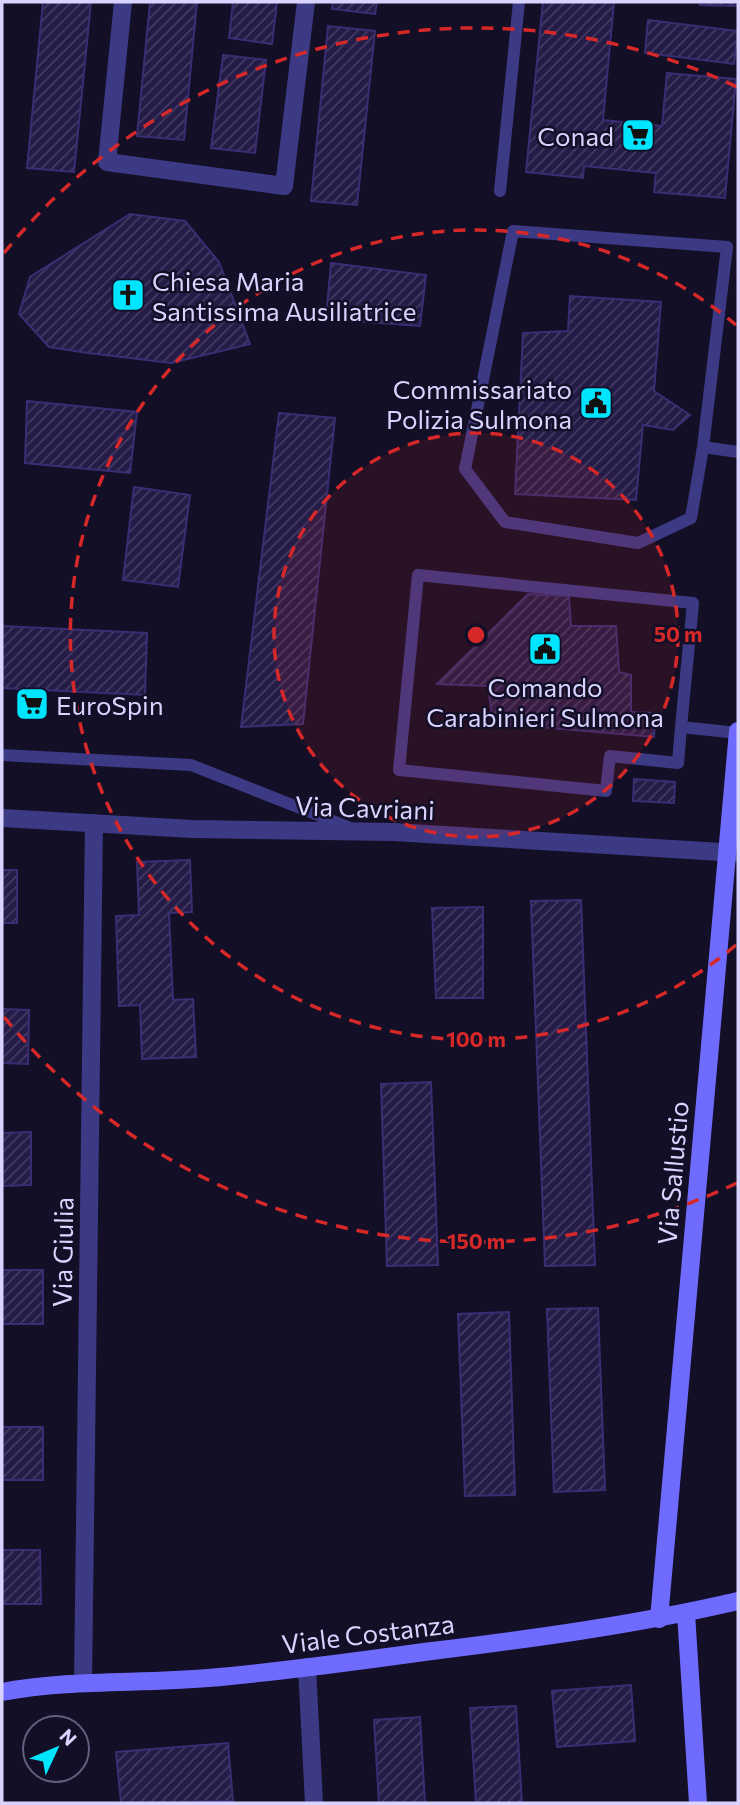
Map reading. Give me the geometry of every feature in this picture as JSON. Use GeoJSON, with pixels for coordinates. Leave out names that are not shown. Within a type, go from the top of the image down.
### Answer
{"type":"FeatureCollection","features":[{"type":"Feature","properties":{"kind":"street"},"geometry":{"type":"LineString","coordinates":[[123,2],[107,162],[284,186],[306,2]]}},
{"type":"Feature","properties":{"kind":"street","name":"Via Sallustio"},"geometry":{"type":"LineString","coordinates":[[659,1619],[732,852],[738,732]]}},
{"type":"Feature","properties":{"kind":"street","name":"Via Cavriani"},"geometry":{"type":"LineString","coordinates":[[2,818],[255,831],[358,831],[732,852]]}},
{"type":"Feature","properties":{"kind":"street","name":"Via Giulia"},"geometry":{"type":"LineString","coordinates":[[83,1682],[94,823]]}},
{"type":"Feature","properties":{"kind":"street","name":"Viale Costanza"},"geometry":{"type":"LineString","coordinates":[[2,1692],[83,1682],[182,1680],[307,1667],[659,1619],[738,1601]]}},
{"type":"Feature","properties":{"kind":"street"},"geometry":{"type":"LineString","coordinates":[[687,1613],[698,1803]]}},
{"type":"Feature","properties":{"kind":"street"},"geometry":{"type":"LineString","coordinates":[[307,1667],[314,1803]]}},
{"type":"Feature","properties":{"kind":"lane"},"geometry":{"type":"LineString","coordinates":[[500,191],[519,2]]}},
{"type":"Feature","properties":{"kind":"lane"},"geometry":{"type":"LineString","coordinates":[[513,231],[727,247],[703,447],[691,518],[639,543],[505,522],[465,469],[513,231]]}},
{"type":"Feature","properties":{"kind":"lane"},"geometry":{"type":"LineString","coordinates":[[703,447],[738,452]]}},
{"type":"Feature","properties":{"kind":"lane"},"geometry":{"type":"LineString","coordinates":[[418,575],[693,603],[681,727],[678,763],[610,756],[607,792],[399,770],[418,575]]}},
{"type":"Feature","properties":{"kind":"lane"},"geometry":{"type":"LineString","coordinates":[[681,727],[738,732]]}},
{"type":"Feature","properties":{"kind":"lane"},"geometry":{"type":"LineString","coordinates":[[2,755],[191,765],[358,831]]}},
{"type":"Feature","properties":{"kind":"building"},"geometry":{"type":"Polygon","coordinates":[[[43,2],[91,2],[74,172],[27,168],[43,2]]]}},
{"type":"Feature","properties":{"kind":"building"},"geometry":{"type":"Polygon","coordinates":[[[150,2],[197,2],[184,140],[137,136],[150,2]]]}},
{"type":"Feature","properties":{"kind":"building"},"geometry":{"type":"Polygon","coordinates":[[[233,2],[277,2],[272,44],[229,38],[233,2]]]}},
{"type":"Feature","properties":{"kind":"building"},"geometry":{"type":"Polygon","coordinates":[[[333,2],[377,2],[375,14],[332,9],[333,2]]]}},
{"type":"Feature","properties":{"kind":"building"},"geometry":{"type":"Polygon","coordinates":[[[543,2],[614,2],[603,120],[662,126],[667,73],[736,79],[725,198],[654,192],[656,173],[584,166],[583,178],[526,172],[543,2]]]}},
{"type":"Feature","properties":{"kind":"building"},"geometry":{"type":"Polygon","coordinates":[[[701,2],[738,2],[738,6],[700,5],[701,2]]]}},
{"type":"Feature","properties":{"kind":"building"},"geometry":{"type":"Polygon","coordinates":[[[648,20],[738,31],[734,64],[645,53],[648,20]]]}},
{"type":"Feature","properties":{"kind":"building"},"geometry":{"type":"Polygon","coordinates":[[[328,26],[375,31],[357,205],[311,201],[328,26]]]}},
{"type":"Feature","properties":{"kind":"building"},"geometry":{"type":"Polygon","coordinates":[[[223,55],[266,60],[255,153],[211,148],[223,55]]]}},
{"type":"Feature","properties":{"kind":"building","name":"Chiesa Maria Santissima Ausiliatrice"},"geometry":{"type":"Polygon","coordinates":[[[130,214],[185,221],[219,262],[250,344],[171,363],[49,347],[19,314],[30,277],[130,214]]]}},
{"type":"Feature","properties":{"kind":"building"},"geometry":{"type":"Polygon","coordinates":[[[331,263],[426,275],[420,326],[326,319],[331,263]]]}},
{"type":"Feature","properties":{"kind":"building","name":"Commissariato Polizia Sulmona"},"geometry":{"type":"Polygon","coordinates":[[[570,296],[661,302],[654,391],[690,415],[673,430],[643,425],[636,500],[515,494],[523,333],[568,331],[570,296]]]}},
{"type":"Feature","properties":{"kind":"building"},"geometry":{"type":"Polygon","coordinates":[[[27,401],[137,412],[130,473],[25,463],[27,401]]]}},
{"type":"Feature","properties":{"kind":"building"},"geometry":{"type":"Polygon","coordinates":[[[279,413],[335,418],[303,724],[241,727],[279,413]]]}},
{"type":"Feature","properties":{"kind":"building"},"geometry":{"type":"Polygon","coordinates":[[[134,487],[190,495],[178,587],[123,580],[134,487]]]}},
{"type":"Feature","properties":{"kind":"building","name":"Comando Carabinieri Sulmona"},"geometry":{"type":"Polygon","coordinates":[[[528,594],[569,596],[571,626],[616,626],[619,672],[631,675],[631,712],[656,713],[654,737],[493,723],[488,686],[437,684],[528,594]]]}},
{"type":"Feature","properties":{"kind":"building"},"geometry":{"type":"Polygon","coordinates":[[[2,626],[147,633],[145,695],[2,688],[2,626]]]}},
{"type":"Feature","properties":{"kind":"building"},"geometry":{"type":"Polygon","coordinates":[[[634,779],[675,782],[674,803],[633,801],[634,779]]]}},
{"type":"Feature","properties":{"kind":"building"},"geometry":{"type":"Polygon","coordinates":[[[190,860],[192,912],[169,913],[173,1000],[193,999],[196,1057],[142,1059],[140,1005],[119,1006],[116,916],[139,915],[137,862],[190,860]]]}},
{"type":"Feature","properties":{"kind":"building"},"geometry":{"type":"Polygon","coordinates":[[[2,870],[17,870],[17,923],[2,923],[2,870]]]}},
{"type":"Feature","properties":{"kind":"building"},"geometry":{"type":"Polygon","coordinates":[[[581,900],[595,1265],[545,1266],[531,901],[581,900]]]}},
{"type":"Feature","properties":{"kind":"building"},"geometry":{"type":"Polygon","coordinates":[[[483,907],[483,998],[436,998],[432,908],[483,907]]]}},
{"type":"Feature","properties":{"kind":"building"},"geometry":{"type":"Polygon","coordinates":[[[2,1009],[29,1010],[28,1064],[2,1063],[2,1009]]]}},
{"type":"Feature","properties":{"kind":"building"},"geometry":{"type":"Polygon","coordinates":[[[431,1082],[438,1265],[387,1266],[381,1084],[431,1082]]]}},
{"type":"Feature","properties":{"kind":"building"},"geometry":{"type":"Polygon","coordinates":[[[31,1132],[31,1185],[2,1186],[2,1133],[31,1132]]]}},
{"type":"Feature","properties":{"kind":"building"},"geometry":{"type":"Polygon","coordinates":[[[2,1270],[43,1270],[43,1324],[2,1324],[2,1270]]]}},
{"type":"Feature","properties":{"kind":"building"},"geometry":{"type":"Polygon","coordinates":[[[598,1308],[605,1490],[554,1492],[547,1309],[598,1308]]]}},
{"type":"Feature","properties":{"kind":"building"},"geometry":{"type":"Polygon","coordinates":[[[509,1312],[515,1495],[465,1496],[458,1314],[509,1312]]]}},
{"type":"Feature","properties":{"kind":"building"},"geometry":{"type":"Polygon","coordinates":[[[2,1427],[43,1427],[43,1480],[2,1480],[2,1427]]]}},
{"type":"Feature","properties":{"kind":"building"},"geometry":{"type":"Polygon","coordinates":[[[2,1550],[40,1550],[41,1604],[2,1604],[2,1550]]]}},
{"type":"Feature","properties":{"kind":"building"},"geometry":{"type":"Polygon","coordinates":[[[631,1685],[635,1741],[557,1747],[552,1691],[631,1685]]]}},
{"type":"Feature","properties":{"kind":"building"},"geometry":{"type":"Polygon","coordinates":[[[516,1706],[522,1803],[476,1803],[470,1708],[516,1706]]]}},
{"type":"Feature","properties":{"kind":"building"},"geometry":{"type":"Polygon","coordinates":[[[420,1717],[425,1803],[379,1803],[374,1720],[420,1717]]]}},
{"type":"Feature","properties":{"kind":"building"},"geometry":{"type":"Polygon","coordinates":[[[228,1743],[233,1801],[121,1803],[116,1752],[228,1743]]]}},
{"type":"Feature","properties":{"kind":"place","name":"Conad"},"geometry":{"type":"Point","coordinates":[638,135]}},
{"type":"Feature","properties":{"kind":"place","name":"Chiesa Maria Santissima Ausiliatrice"},"geometry":{"type":"Point","coordinates":[128,295]}},
{"type":"Feature","properties":{"kind":"place","name":"Commissariato Polizia Sulmona"},"geometry":{"type":"Point","coordinates":[596,403]}},
{"type":"Feature","properties":{"kind":"place","name":"Comando Carabinieri Sulmona"},"geometry":{"type":"Point","coordinates":[545,649]}},
{"type":"Feature","properties":{"kind":"place","name":"EuroSpin"},"geometry":{"type":"Point","coordinates":[32,704]}}]}
